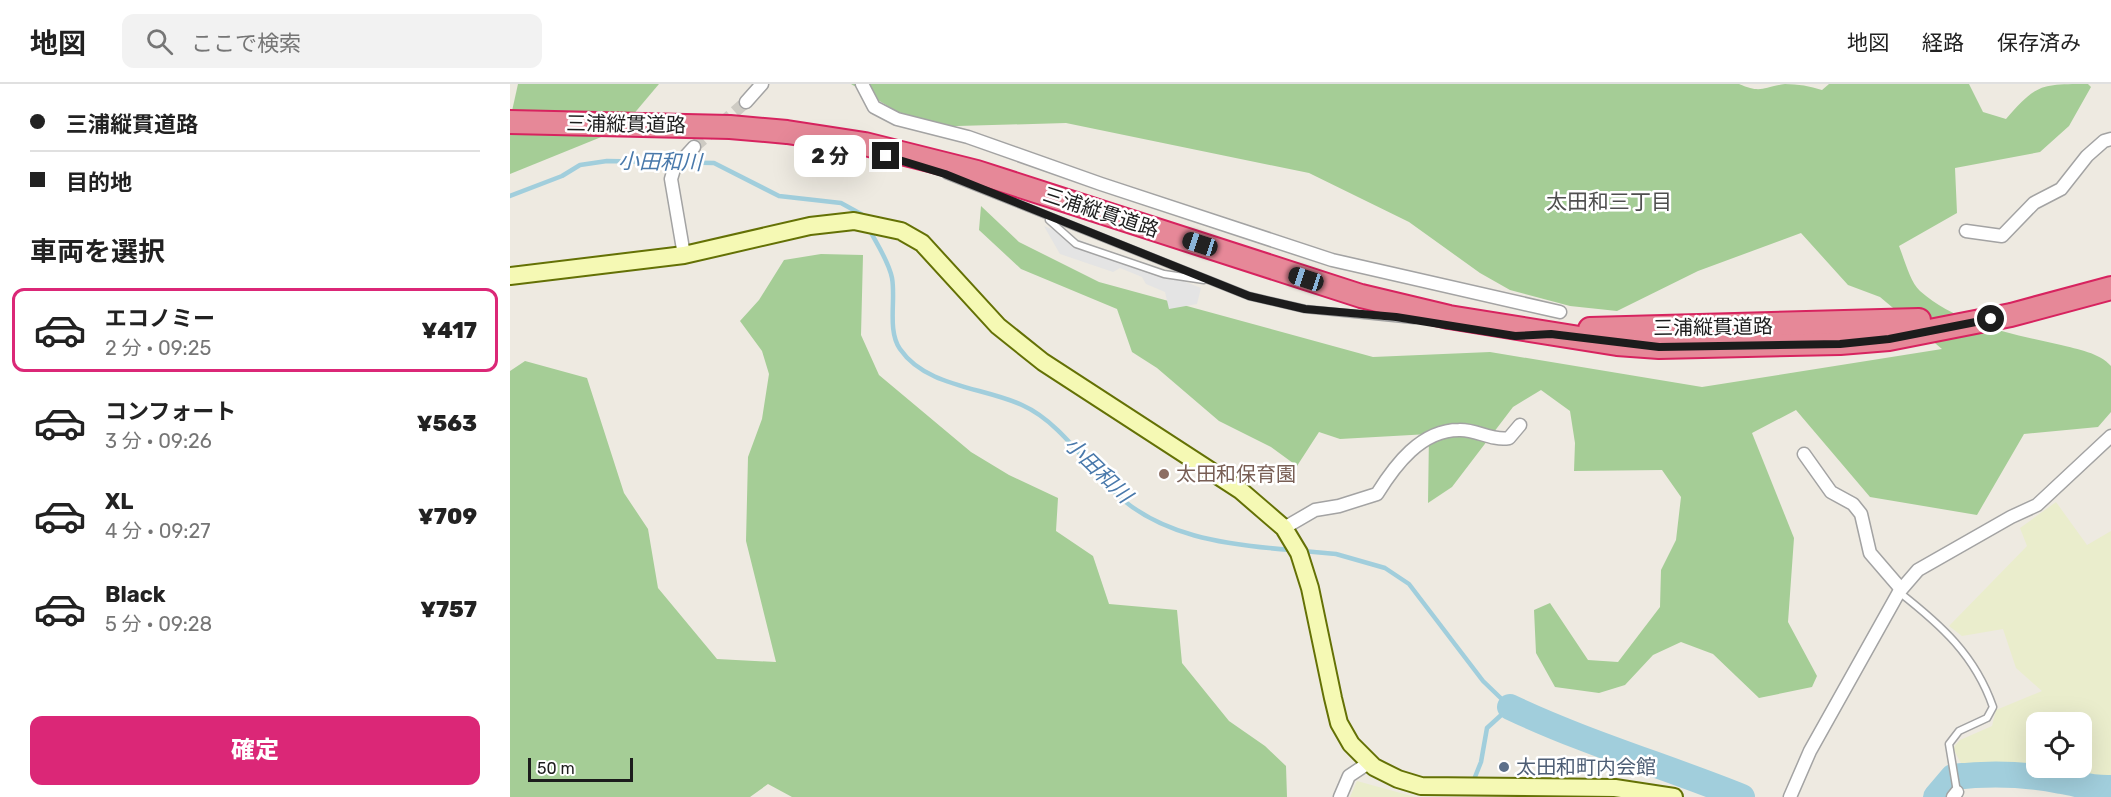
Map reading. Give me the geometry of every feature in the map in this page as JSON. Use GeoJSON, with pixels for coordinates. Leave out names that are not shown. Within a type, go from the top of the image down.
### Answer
{"type":"FeatureCollection","features":[{"type":"Feature","properties":{"kind":"highway","name":"三浦縦貫道路"},"geometry":{"type":"LineString","coordinates":[[510,114],[717,118],[856,134],[951,156],[1364,289],[1452,310],[1562,327],[1601,329],[1903,322],[2011,308],[2111,288]]}},
{"type":"Feature","properties":{"kind":"highway","name":"三浦縦貫道路"},"geometry":{"type":"LineString","coordinates":[[510,122],[730,127],[824,137],[920,156],[1030,189],[1361,296],[1449,317],[1551,334],[1659,347],[1840,344],[1889,339],[2000,317],[2082,292],[2111,279]]}},
{"type":"Feature","properties":{"kind":"street"},"geometry":{"type":"LineString","coordinates":[[746,102],[762,84]]}},
{"type":"Feature","properties":{"kind":"street"},"geometry":{"type":"LineString","coordinates":[[862,84],[874,107],[897,119],[968,137],[1101,184],[1332,260],[1560,312]]}},
{"type":"Feature","properties":{"kind":"street"},"geometry":{"type":"LineString","coordinates":[[1966,231],[2002,236],[2034,202],[2061,189],[2087,156],[2104,141],[2111,139]]}},
{"type":"Feature","properties":{"kind":"street"},"geometry":{"type":"LineString","coordinates":[[684,255],[671,179],[674,169],[694,147]]}},
{"type":"Feature","properties":{"kind":"street"},"geometry":{"type":"LineString","coordinates":[[510,276],[684,255],[810,226],[854,221],[901,231],[922,243],[998,326],[1043,362],[1240,490],[1284,528],[1299,553],[1310,588],[1340,723],[1351,744],[1370,762],[1398,779],[1421,786],[1477,792],[1615,788],[1674,797]]}},
{"type":"Feature","properties":{"kind":"street"},"geometry":{"type":"LineString","coordinates":[[1284,528],[1315,510],[1339,506],[1377,494],[1394,466],[1426,439],[1459,429],[1498,440],[1509,438],[1520,425]]}},
{"type":"Feature","properties":{"kind":"street"},"geometry":{"type":"LineString","coordinates":[[1790,797],[1810,751],[1900,590],[1918,570],[2037,505],[2111,436]]}},
{"type":"Feature","properties":{"kind":"street"},"geometry":{"type":"LineString","coordinates":[[1804,454],[1831,492],[1853,504],[1861,514],[1870,553],[1900,590]]}},
{"type":"Feature","properties":{"kind":"street"},"geometry":{"type":"LineString","coordinates":[[1340,797],[1349,776],[1370,762]]}},
{"type":"Feature","properties":{"kind":"lane"},"geometry":{"type":"LineString","coordinates":[[730,127],[886,156],[926,168]]}},
{"type":"Feature","properties":{"kind":"lane"},"geometry":{"type":"LineString","coordinates":[[936,171],[1249,296],[1284,306],[1420,321]]}},
{"type":"Feature","properties":{"kind":"lane"},"geometry":{"type":"LineString","coordinates":[[1042,215],[1076,244],[1164,274],[1213,282]]}},
{"type":"Feature","properties":{"kind":"lane"},"geometry":{"type":"LineString","coordinates":[[1437,323],[1467,328]]}},
{"type":"Feature","properties":{"kind":"lane"},"geometry":{"type":"LineString","coordinates":[[1497,333],[1551,334]]}},
{"type":"Feature","properties":{"kind":"lane"},"geometry":{"type":"LineString","coordinates":[[1900,590],[1955,640],[1987,690],[1993,707],[1987,718],[1959,731],[1949,744],[1955,794]]}},
{"type":"Feature","properties":{"kind":"green space"},"geometry":{"type":"Polygon","coordinates":[[[518,84],[659,84],[621,129],[510,174],[510,120],[518,84]]]}},
{"type":"Feature","properties":{"kind":"green space"},"geometry":{"type":"Polygon","coordinates":[[[851,84],[1739,84],[1762,89],[1785,84],[1822,90],[1829,84],[1969,84],[1983,112],[2006,119],[2025,99],[2041,88],[2088,84],[2091,87],[2069,126],[2040,152],[1955,168],[1957,213],[1899,246],[1916,287],[1935,303],[1987,327],[2074,348],[2101,358],[2111,366],[2111,412],[2098,427],[2024,434],[1977,515],[1870,497],[1796,410],[1752,433],[1794,538],[1788,622],[1817,676],[1812,687],[1759,698],[1713,654],[1681,642],[1653,655],[1625,685],[1599,693],[1555,687],[1536,653],[1534,610],[1550,603],[1588,660],[1618,662],[1660,607],[1661,570],[1676,540],[1681,497],[1662,470],[1574,471],[1575,443],[1570,411],[1541,390],[1513,407],[1452,487],[1428,503],[1429,434],[1340,439],[1319,432],[1297,466],[1271,447],[1219,421],[1157,368],[1132,352],[1117,309],[1021,269],[979,230],[981,206],[1019,242],[1099,282],[1373,357],[1490,352],[1702,387],[1942,349],[1880,297],[1848,285],[1801,233],[1698,271],[1617,311],[1570,306],[1510,290],[1480,273],[1409,222],[1309,173],[1066,123],[923,127],[851,84]]]}},
{"type":"Feature","properties":{"kind":"green space"},"geometry":{"type":"Polygon","coordinates":[[[821,254],[863,255],[861,335],[879,375],[971,452],[1009,475],[1058,498],[1056,531],[1093,556],[1109,604],[1177,610],[1182,663],[1229,721],[1265,746],[1286,766],[1287,797],[792,797],[768,784],[750,797],[510,797],[510,371],[525,361],[587,378],[624,493],[648,529],[658,588],[717,659],[776,662],[746,541],[748,457],[762,419],[769,374],[762,351],[740,321],[759,300],[784,260],[821,254]]]}},
{"type":"Feature","properties":{"kind":"green space"},"geometry":{"type":"Polygon","coordinates":[[[2056,502],[2087,545],[2111,531],[2111,776],[2098,781],[2087,778],[2092,778],[2092,712],[2026,712],[2026,770],[1963,767],[1953,748],[1960,740],[1992,726],[1996,710],[2042,691],[2016,668],[2003,629],[1962,636],[1949,626],[2027,546],[2020,528],[2056,502]]]}},
{"type":"Feature","properties":{"kind":"green space"},"geometry":{"type":"Polygon","coordinates":[[[1357,781],[1415,797],[1350,797],[1357,781]]]}},
{"type":"Feature","properties":{"kind":"shaded area"},"geometry":{"type":"Polygon","coordinates":[[[1044,226],[1201,288],[1197,304],[1169,309],[1165,292],[1146,284],[1142,277],[1120,268],[1113,272],[1060,254],[1044,226]]]}},
{"type":"Feature","properties":{"kind":"waterway","name":"小田和川"},"geometry":{"type":"LineString","coordinates":[[510,196],[562,176],[580,165],[607,161],[714,163],[779,196],[841,203],[861,214],[864,219]]}},
{"type":"Feature","properties":{"kind":"waterway","name":"小田和川"},"geometry":{"type":"LineString","coordinates":[[869,229],[886,259],[892,278],[893,324],[896,341],[911,362],[940,379],[1007,399],[1035,412],[1059,431],[1110,488],[1129,505],[1149,518],[1171,528],[1218,541],[1291,550]]}},
{"type":"Feature","properties":{"kind":"waterway","name":"小田和川"},"geometry":{"type":"LineString","coordinates":[[1303,551],[1336,554],[1385,568],[1409,584],[1483,681],[1510,707],[1487,728],[1481,762],[1473,782]]}},
{"type":"Feature","properties":{"kind":"waterway","name":"小田和川"},"geometry":{"type":"LineString","coordinates":[[1510,707],[1567,732],[1742,797]]}},
{"type":"Feature","properties":{"kind":"waterway","name":"小田和川"},"geometry":{"type":"LineString","coordinates":[[1936,797],[1953,777],[1979,775],[2035,777],[2091,787],[2111,788]]}},
{"type":"Feature","properties":{"kind":"tunnel"},"geometry":{"type":"LineString","coordinates":[[694,147],[746,102]]}},
{"type":"Feature","properties":{"kind":"place","name":"太田和保育園"},"geometry":{"type":"Point","coordinates":[1164,474]}},
{"type":"Feature","properties":{"kind":"place","name":"太田和町内会館"},"geometry":{"type":"Point","coordinates":[1504,767]}},
{"type":"Feature","properties":{"kind":"district","name":"太田和三丁目"},"geometry":{"type":"Point","coordinates":[1609,202]}},
{"type":"Feature","properties":{"kind":"route"},"geometry":{"type":"LineString","coordinates":[[886,156],[945,174],[1042,215],[1151,255],[1249,296],[1284,306],[1328,313],[1396,317],[1515,336],[1551,334],[1617,344],[1659,347],[1840,344],[1889,339],[1991,319]]}}]}
